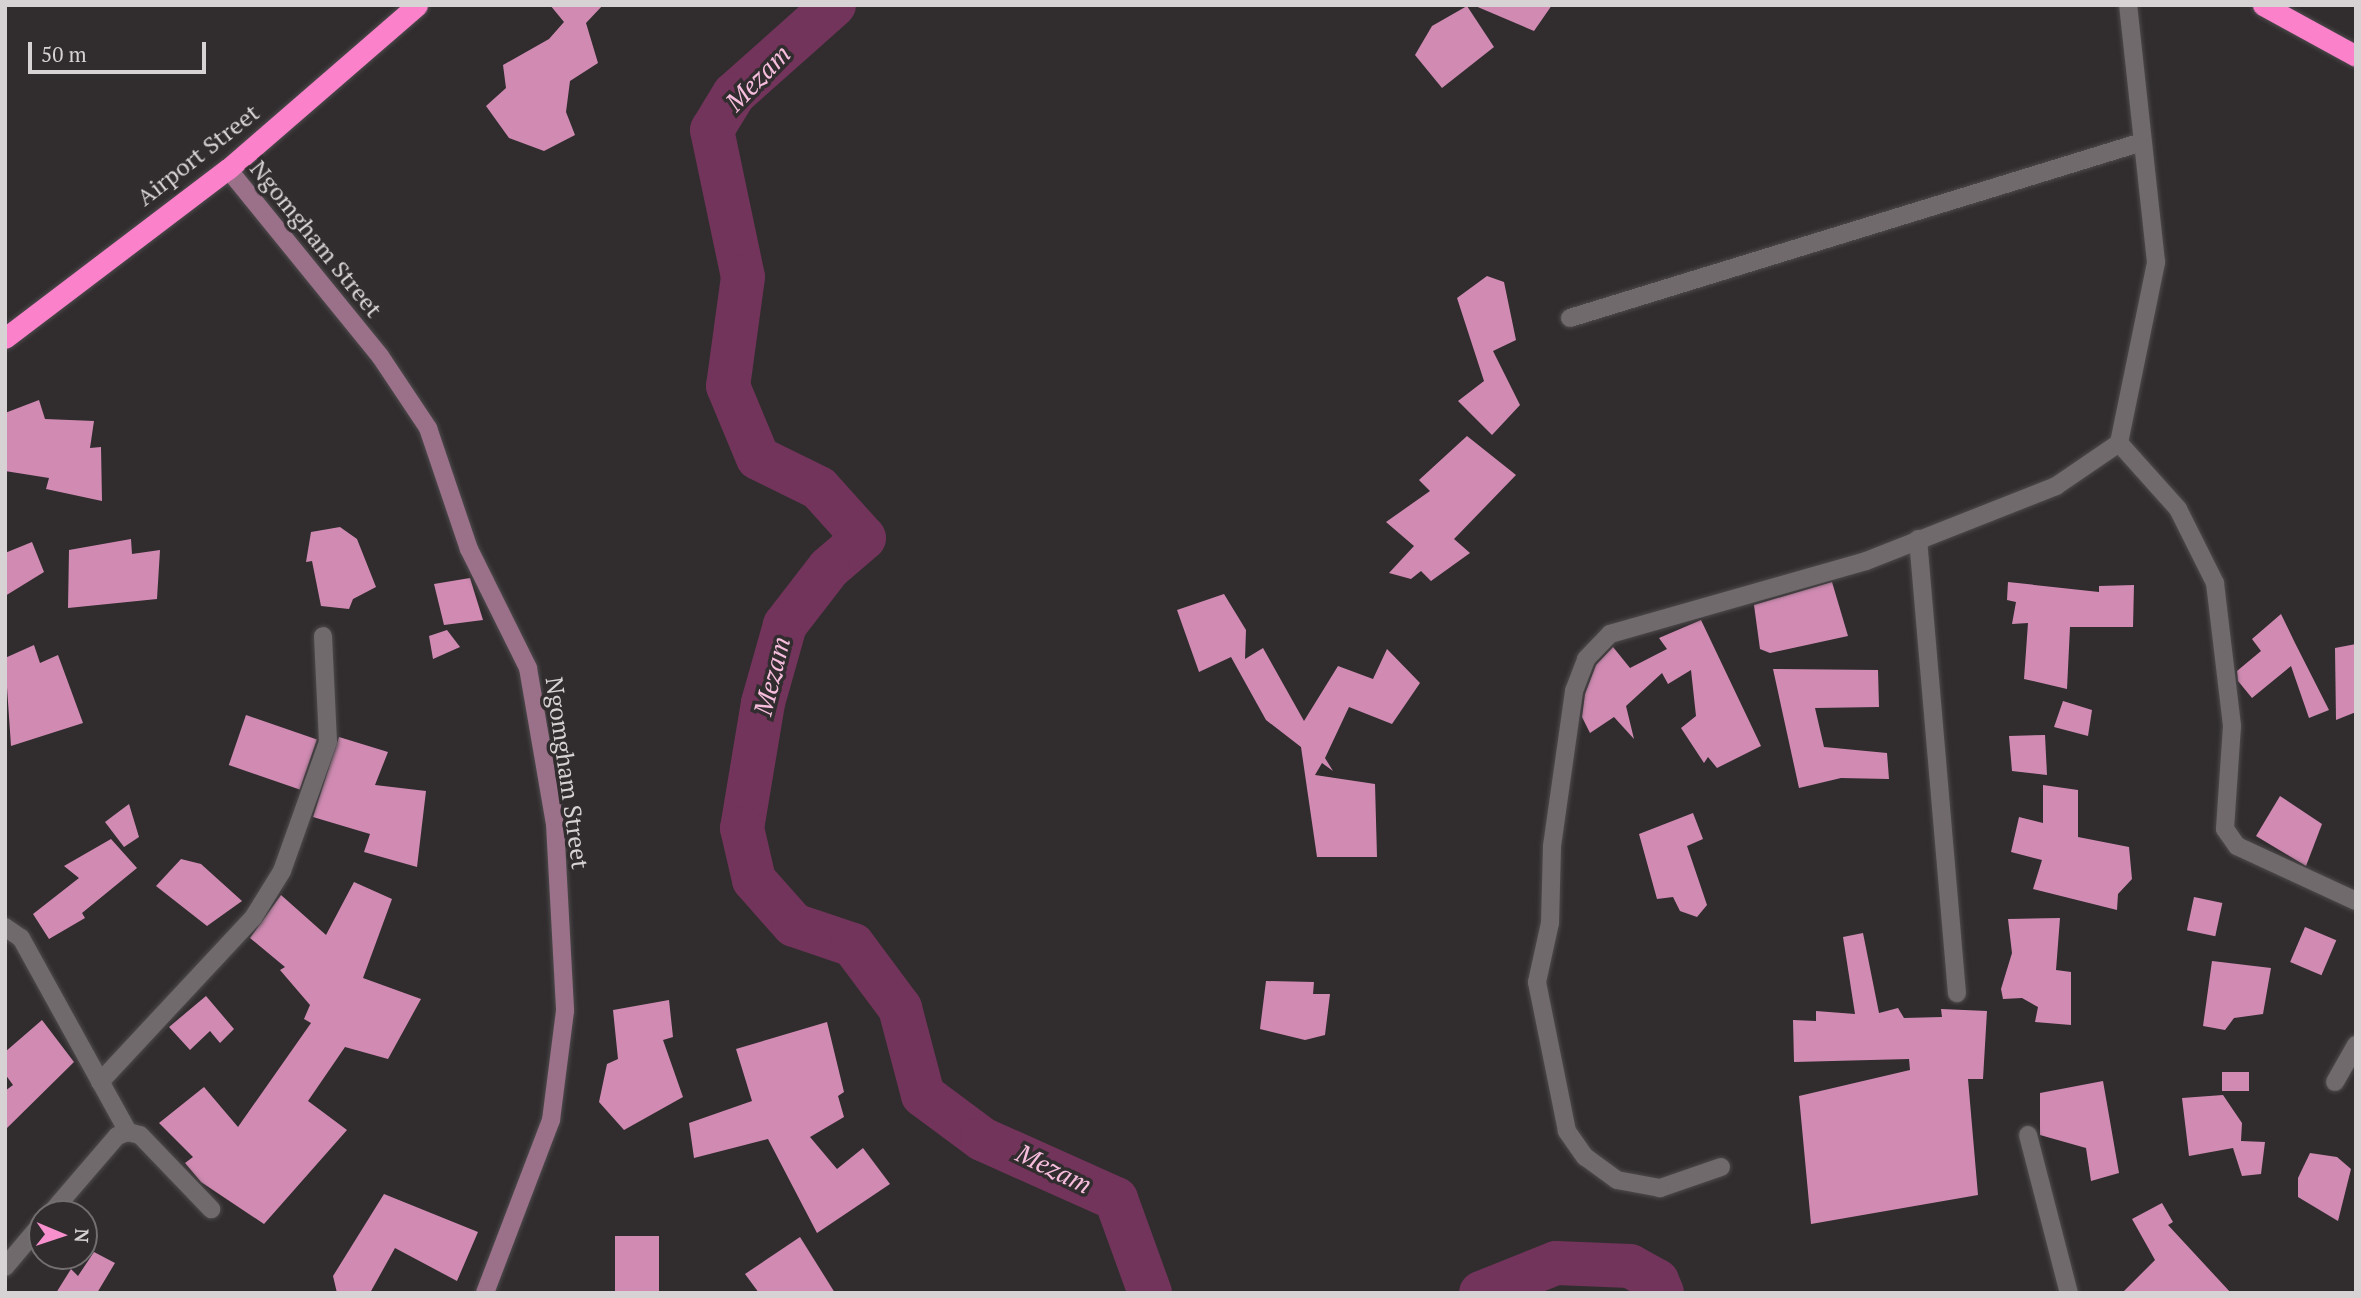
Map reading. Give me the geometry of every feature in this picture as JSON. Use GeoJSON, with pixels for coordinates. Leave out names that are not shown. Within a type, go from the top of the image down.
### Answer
{"type":"FeatureCollection","features":[{"type":"Feature","properties":{"kind":"highway","name":"Airport Street"},"geometry":{"type":"LineString","coordinates":[[5,338],[228,169],[418,5]]}},
{"type":"Feature","properties":{"kind":"highway"},"geometry":{"type":"LineString","coordinates":[[2263,5],[2356,57]]}},
{"type":"Feature","properties":{"kind":"main road","name":"Ngomgham Street"},"geometry":{"type":"LineString","coordinates":[[228,169],[380,356],[428,428],[469,550],[528,668],[555,824],[565,1011],[551,1120],[485,1293]]}},
{"type":"Feature","properties":{"kind":"street"},"geometry":{"type":"LineString","coordinates":[[1721,1167],[1660,1188],[1617,1180],[1585,1157],[1567,1131],[1537,982],[1574,691],[1586,659],[1610,634],[1853,565],[2056,486],[2119,443],[2156,262],[2139,143],[2128,5]]}},
{"type":"Feature","properties":{"kind":"street"},"geometry":{"type":"LineString","coordinates":[[1570,318],[2139,143]]}},
{"type":"Feature","properties":{"kind":"street"},"geometry":{"type":"LineString","coordinates":[[2119,443],[2178,509],[2215,583],[2232,726],[2225,829],[2237,846],[2356,901]]}},
{"type":"Feature","properties":{"kind":"street"},"geometry":{"type":"LineString","coordinates":[[1918,539],[1957,992]]}},
{"type":"Feature","properties":{"kind":"street"},"geometry":{"type":"LineString","coordinates":[[100,1082],[253,918],[282,871],[328,742],[323,636]]}},
{"type":"Feature","properties":{"kind":"street"},"geometry":{"type":"LineString","coordinates":[[5,927],[21,938],[128,1132]]}},
{"type":"Feature","properties":{"kind":"street"},"geometry":{"type":"LineString","coordinates":[[2335,1082],[2356,1045]]}},
{"type":"Feature","properties":{"kind":"street"},"geometry":{"type":"LineString","coordinates":[[62,1200],[117,1136],[128,1132],[140,1135],[211,1209]]}},
{"type":"Feature","properties":{"kind":"street"},"geometry":{"type":"LineString","coordinates":[[2028,1135],[2069,1293]]}},
{"type":"Feature","properties":{"kind":"street"},"geometry":{"type":"LineString","coordinates":[[5,1267],[28,1240]]}},
{"type":"Feature","properties":{"kind":"building"},"geometry":{"type":"Polygon","coordinates":[[[550,5],[603,5],[586,23],[598,63],[570,81],[566,112],[575,135],[544,151],[509,138],[486,106],[506,88],[503,65],[549,39],[564,22],[550,5]]]}},
{"type":"Feature","properties":{"kind":"building"},"geometry":{"type":"Polygon","coordinates":[[[1473,5],[1552,5],[1534,31],[1473,5]]]}},
{"type":"Feature","properties":{"kind":"building"},"geometry":{"type":"Polygon","coordinates":[[[1467,6],[1494,47],[1442,88],[1415,55],[1432,26],[1467,6]]]}},
{"type":"Feature","properties":{"kind":"building"},"geometry":{"type":"Polygon","coordinates":[[[1487,276],[1504,282],[1516,340],[1493,351],[1520,405],[1492,435],[1458,401],[1484,381],[1457,298],[1487,276]]]}},
{"type":"Feature","properties":{"kind":"building"},"geometry":{"type":"Polygon","coordinates":[[[39,400],[45,419],[94,421],[90,448],[101,447],[102,501],[46,489],[49,478],[5,471],[5,413],[39,400]]]}},
{"type":"Feature","properties":{"kind":"building"},"geometry":{"type":"Polygon","coordinates":[[[1467,436],[1516,475],[1454,539],[1470,553],[1431,581],[1421,571],[1411,579],[1389,573],[1414,546],[1386,522],[1430,491],[1419,480],[1467,436]]]}},
{"type":"Feature","properties":{"kind":"building"},"geometry":{"type":"Polygon","coordinates":[[[340,527],[357,539],[376,587],[353,599],[349,609],[321,606],[312,561],[306,562],[311,532],[340,527]]]}},
{"type":"Feature","properties":{"kind":"building"},"geometry":{"type":"Polygon","coordinates":[[[131,539],[132,554],[160,550],[157,599],[68,608],[69,550],[131,539]]]}},
{"type":"Feature","properties":{"kind":"building"},"geometry":{"type":"Polygon","coordinates":[[[32,542],[44,572],[5,596],[5,553],[32,542]]]}},
{"type":"Feature","properties":{"kind":"building"},"geometry":{"type":"Polygon","coordinates":[[[470,578],[483,620],[444,625],[434,584],[470,578]]]}},
{"type":"Feature","properties":{"kind":"building"},"geometry":{"type":"Polygon","coordinates":[[[1832,582],[1848,636],[1770,653],[1760,649],[1754,605],[1832,582]]]}},
{"type":"Feature","properties":{"kind":"building"},"geometry":{"type":"Polygon","coordinates":[[[2008,582],[2099,592],[2099,586],[2134,585],[2133,627],[2070,627],[2067,689],[2024,679],[2028,623],[2012,624],[2016,602],[2007,600],[2008,582]]]}},
{"type":"Feature","properties":{"kind":"building"},"geometry":{"type":"Polygon","coordinates":[[[1224,594],[1246,630],[1245,659],[1263,648],[1304,721],[1338,666],[1373,679],[1387,649],[1420,683],[1392,724],[1349,707],[1325,758],[1333,771],[1322,763],[1315,775],[1375,784],[1377,857],[1317,857],[1301,747],[1266,720],[1231,657],[1199,672],[1177,610],[1224,594]]]}},
{"type":"Feature","properties":{"kind":"building"},"geometry":{"type":"Polygon","coordinates":[[[2281,614],[2329,710],[2309,718],[2291,666],[2252,698],[2238,681],[2237,671],[2261,651],[2252,639],[2281,614]]]}},
{"type":"Feature","properties":{"kind":"building"},"geometry":{"type":"Polygon","coordinates":[[[1701,620],[1761,746],[1717,768],[1708,757],[1704,763],[1681,728],[1696,716],[1691,670],[1668,684],[1662,673],[1626,706],[1634,739],[1614,717],[1590,733],[1582,717],[1585,694],[1596,665],[1613,647],[1630,668],[1667,649],[1659,638],[1701,620]]]}},
{"type":"Feature","properties":{"kind":"building"},"geometry":{"type":"Polygon","coordinates":[[[447,630],[460,647],[433,659],[429,636],[447,630]]]}},
{"type":"Feature","properties":{"kind":"building"},"geometry":{"type":"Polygon","coordinates":[[[2356,644],[2356,712],[2336,720],[2335,648],[2356,644]]]}},
{"type":"Feature","properties":{"kind":"building"},"geometry":{"type":"Polygon","coordinates":[[[34,645],[40,663],[58,655],[83,723],[11,746],[5,658],[34,645]]]}},
{"type":"Feature","properties":{"kind":"building"},"geometry":{"type":"Polygon","coordinates":[[[1773,669],[1878,670],[1879,707],[1815,708],[1824,747],[1887,753],[1889,779],[1841,778],[1799,788],[1773,669]]]}},
{"type":"Feature","properties":{"kind":"building"},"geometry":{"type":"Polygon","coordinates":[[[2063,701],[2092,710],[2088,736],[2054,727],[2063,701]]]}},
{"type":"Feature","properties":{"kind":"building"},"geometry":{"type":"Polygon","coordinates":[[[246,715],[317,739],[300,790],[229,765],[246,715]]]}},
{"type":"Feature","properties":{"kind":"building"},"geometry":{"type":"Polygon","coordinates":[[[2045,735],[2047,775],[2012,771],[2009,736],[2045,735]]]}},
{"type":"Feature","properties":{"kind":"building"},"geometry":{"type":"Polygon","coordinates":[[[339,737],[388,752],[375,785],[426,791],[417,867],[364,852],[370,834],[313,817],[339,737]]]}},
{"type":"Feature","properties":{"kind":"building"},"geometry":{"type":"Polygon","coordinates":[[[2043,785],[2078,790],[2078,837],[2129,847],[2132,879],[2118,894],[2117,910],[2033,889],[2042,860],[2011,852],[2019,817],[2043,823],[2043,785]]]}},
{"type":"Feature","properties":{"kind":"building"},"geometry":{"type":"Polygon","coordinates":[[[2280,796],[2322,824],[2306,866],[2256,836],[2280,796]]]}},
{"type":"Feature","properties":{"kind":"building"},"geometry":{"type":"Polygon","coordinates":[[[129,804],[139,837],[124,847],[105,822],[129,804]]]}},
{"type":"Feature","properties":{"kind":"building"},"geometry":{"type":"Polygon","coordinates":[[[1693,813],[1703,839],[1687,846],[1707,905],[1697,917],[1680,911],[1673,897],[1657,899],[1639,834],[1693,813]]]}},
{"type":"Feature","properties":{"kind":"building"},"geometry":{"type":"Polygon","coordinates":[[[111,839],[137,868],[82,913],[85,918],[49,939],[33,914],[79,878],[64,866],[111,839]]]}},
{"type":"Feature","properties":{"kind":"building"},"geometry":{"type":"Polygon","coordinates":[[[181,859],[201,864],[242,901],[207,926],[156,886],[181,859]]]}},
{"type":"Feature","properties":{"kind":"building"},"geometry":{"type":"Polygon","coordinates":[[[354,882],[392,899],[363,978],[421,999],[388,1059],[345,1047],[308,1101],[347,1130],[264,1224],[201,1182],[185,1163],[193,1157],[159,1123],[204,1087],[238,1127],[311,1023],[304,1019],[310,1005],[280,970],[285,967],[250,938],[281,895],[326,935],[354,882]]]}},
{"type":"Feature","properties":{"kind":"building"},"geometry":{"type":"Polygon","coordinates":[[[2194,897],[2222,903],[2215,936],[2187,930],[2194,897]]]}},
{"type":"Feature","properties":{"kind":"building"},"geometry":{"type":"Polygon","coordinates":[[[2060,918],[2056,970],[2071,972],[2071,1025],[2035,1022],[2038,1007],[2022,998],[2003,999],[2001,989],[2012,953],[2008,919],[2060,918]]]}},
{"type":"Feature","properties":{"kind":"building"},"geometry":{"type":"Polygon","coordinates":[[[2305,927],[2336,940],[2321,975],[2290,962],[2305,927]]]}},
{"type":"Feature","properties":{"kind":"building"},"geometry":{"type":"Polygon","coordinates":[[[1863,933],[1879,1013],[1898,1008],[1904,1018],[1942,1017],[1941,1009],[1987,1011],[1983,1079],[1968,1079],[1978,1195],[1811,1224],[1799,1096],[1910,1070],[1909,1059],[1794,1062],[1793,1020],[1816,1021],[1816,1011],[1855,1014],[1843,937],[1863,933]]]}},
{"type":"Feature","properties":{"kind":"building"},"geometry":{"type":"Polygon","coordinates":[[[2212,961],[2271,968],[2263,1014],[2234,1018],[2225,1030],[2203,1026],[2212,961]]]}},
{"type":"Feature","properties":{"kind":"building"},"geometry":{"type":"Polygon","coordinates":[[[1266,981],[1314,982],[1313,994],[1330,994],[1325,1035],[1305,1040],[1260,1029],[1266,981]]]}},
{"type":"Feature","properties":{"kind":"building"},"geometry":{"type":"Polygon","coordinates":[[[206,996],[234,1029],[220,1043],[210,1031],[190,1050],[169,1027],[206,996]]]}},
{"type":"Feature","properties":{"kind":"building"},"geometry":{"type":"Polygon","coordinates":[[[669,1000],[673,1037],[663,1040],[683,1097],[624,1130],[599,1102],[607,1064],[618,1059],[613,1010],[669,1000]]]}},
{"type":"Feature","properties":{"kind":"building"},"geometry":{"type":"Polygon","coordinates":[[[42,1020],[74,1062],[5,1130],[5,1091],[13,1085],[5,1074],[5,1052],[42,1020]]]}},
{"type":"Feature","properties":{"kind":"building"},"geometry":{"type":"Polygon","coordinates":[[[827,1022],[844,1092],[838,1096],[844,1117],[810,1137],[837,1169],[863,1148],[890,1184],[817,1233],[768,1139],[694,1158],[689,1123],[752,1101],[736,1049],[827,1022]]]}},
{"type":"Feature","properties":{"kind":"building"},"geometry":{"type":"Polygon","coordinates":[[[2222,1072],[2249,1072],[2249,1091],[2222,1091],[2222,1072]]]}},
{"type":"Feature","properties":{"kind":"building"},"geometry":{"type":"Polygon","coordinates":[[[2103,1081],[2119,1173],[2091,1181],[2086,1148],[2040,1135],[2040,1093],[2103,1081]]]}},
{"type":"Feature","properties":{"kind":"building"},"geometry":{"type":"Polygon","coordinates":[[[2223,1095],[2242,1123],[2241,1141],[2265,1142],[2261,1174],[2242,1176],[2233,1148],[2189,1156],[2182,1098],[2223,1095]]]}},
{"type":"Feature","properties":{"kind":"building"},"geometry":{"type":"Polygon","coordinates":[[[2310,1153],[2337,1157],[2351,1169],[2338,1221],[2298,1197],[2298,1178],[2310,1153]]]}},
{"type":"Feature","properties":{"kind":"building"},"geometry":{"type":"Polygon","coordinates":[[[384,1194],[478,1232],[457,1281],[395,1248],[370,1293],[337,1293],[333,1276],[384,1194]]]}},
{"type":"Feature","properties":{"kind":"building"},"geometry":{"type":"Polygon","coordinates":[[[2162,1203],[2173,1222],[2168,1225],[2231,1293],[2122,1293],[2155,1260],[2132,1219],[2162,1203]]]}},
{"type":"Feature","properties":{"kind":"building"},"geometry":{"type":"Polygon","coordinates":[[[615,1236],[659,1236],[659,1293],[615,1293],[615,1236]]]}},
{"type":"Feature","properties":{"kind":"building"},"geometry":{"type":"Polygon","coordinates":[[[800,1237],[835,1293],[759,1293],[745,1274],[800,1237]]]}},
{"type":"Feature","properties":{"kind":"building"},"geometry":{"type":"Polygon","coordinates":[[[98,1254],[115,1263],[97,1293],[56,1293],[70,1270],[78,1276],[82,1270],[98,1270],[98,1254]]]}},
{"type":"Feature","properties":{"kind":"waterway","name":"Mezam"},"geometry":{"type":"LineString","coordinates":[[834,5],[734,94],[712,130],[743,277],[728,386],[758,458],[819,488],[864,538],[829,568],[785,625],[763,703],[742,828],[754,880],[794,925],[853,945],[900,1008],[923,1095],[982,1139],[1116,1199],[1150,1293]]}},
{"type":"Feature","properties":{"kind":"waterway","name":"Mezam"},"geometry":{"type":"LineString","coordinates":[[1481,1293],[1556,1263],[1630,1266],[1657,1281],[1662,1293]]}}]}
